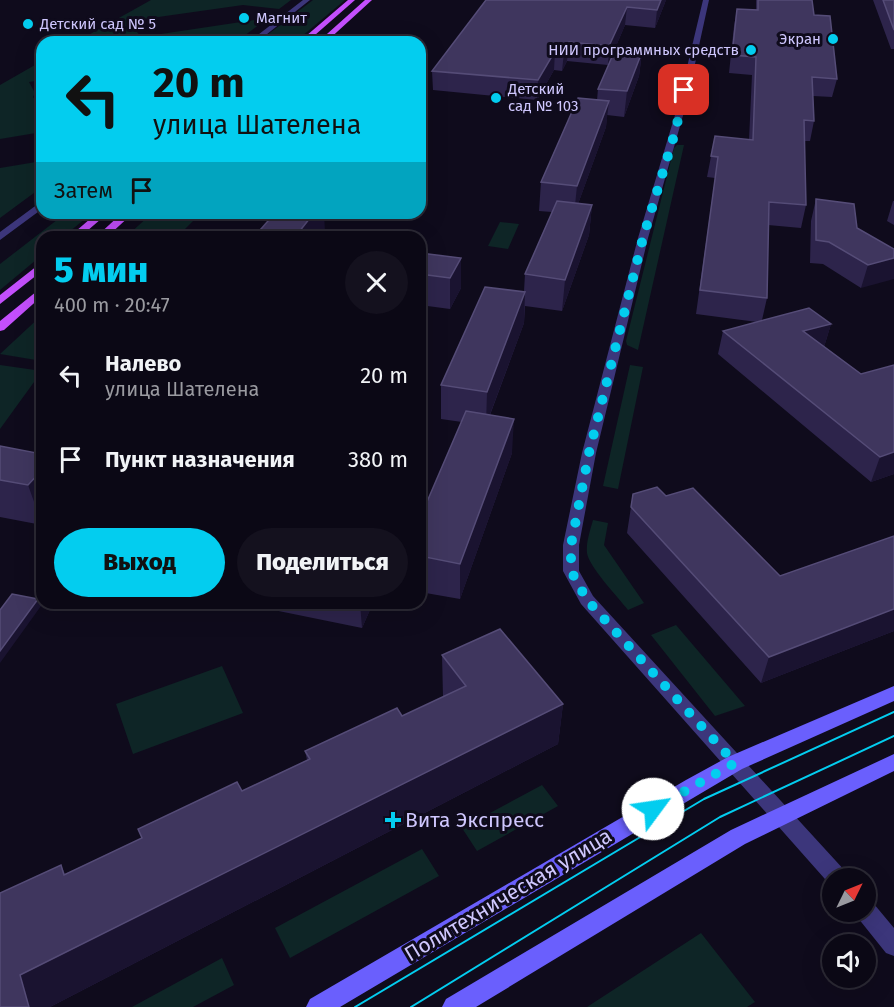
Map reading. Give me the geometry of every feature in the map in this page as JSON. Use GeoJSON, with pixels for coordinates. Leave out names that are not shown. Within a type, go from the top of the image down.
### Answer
{"type":"FeatureCollection","features":[{"type":"Feature","properties":{"kind":"main road"},"geometry":{"type":"LineString","coordinates":[[310,36],[352,0]]}},
{"type":"Feature","properties":{"kind":"main road"},"geometry":{"type":"LineString","coordinates":[[329,36],[369,0]]}},
{"type":"Feature","properties":{"kind":"main road"},"geometry":{"type":"LineString","coordinates":[[81,231],[96,219]]}},
{"type":"Feature","properties":{"kind":"main road"},"geometry":{"type":"LineString","coordinates":[[108,231],[122,219]]}},
{"type":"Feature","properties":{"kind":"main road"},"geometry":{"type":"LineString","coordinates":[[0,301],[36,270]]}},
{"type":"Feature","properties":{"kind":"main road"},"geometry":{"type":"LineString","coordinates":[[0,327],[36,295]]}},
{"type":"Feature","properties":{"kind":"main road","name":"Политехническая улица"},"geometry":{"type":"LineString","coordinates":[[318,1007],[735,763],[894,693]]}},
{"type":"Feature","properties":{"kind":"main road"},"geometry":{"type":"LineString","coordinates":[[454,1007],[738,837],[894,762]]}},
{"type":"Feature","properties":{"kind":"street"},"geometry":{"type":"LineString","coordinates":[[261,36],[307,0]]}},
{"type":"Feature","properties":{"kind":"street"},"geometry":{"type":"LineString","coordinates":[[706,0],[682,105],[643,238],[589,453],[571,545],[571,571],[587,600],[757,786],[828,868]]}},
{"type":"Feature","properties":{"kind":"street"},"geometry":{"type":"LineString","coordinates":[[0,237],[36,209]]}},
{"type":"Feature","properties":{"kind":"street"},"geometry":{"type":"LineString","coordinates":[[875,922],[894,945]]}},
{"type":"Feature","properties":{"kind":"green space"},"geometry":{"type":"Polygon","coordinates":[[[151,0],[291,0],[279,9],[243,5],[137,20],[144,28],[137,32],[140,36],[87,36],[151,0]]]}},
{"type":"Feature","properties":{"kind":"green space"},"geometry":{"type":"Polygon","coordinates":[[[313,0],[345,0],[302,36],[266,36],[313,0]]]}},
{"type":"Feature","properties":{"kind":"green space"},"geometry":{"type":"Polygon","coordinates":[[[268,18],[244,36],[148,36],[268,18]]]}},
{"type":"Feature","properties":{"kind":"green space"},"geometry":{"type":"Polygon","coordinates":[[[36,64],[36,81],[29,82],[35,93],[33,97],[36,101],[36,133],[0,139],[0,85],[36,64]]]}},
{"type":"Feature","properties":{"kind":"green space"},"geometry":{"type":"Polygon","coordinates":[[[677,145],[684,145],[638,350],[627,345],[626,341],[674,148],[677,145]]]}},
{"type":"Feature","properties":{"kind":"green space"},"geometry":{"type":"Polygon","coordinates":[[[36,162],[36,191],[0,218],[0,168],[36,162]]]}},
{"type":"Feature","properties":{"kind":"green space"},"geometry":{"type":"Polygon","coordinates":[[[58,219],[85,219],[70,231],[43,231],[58,219]]]}},
{"type":"Feature","properties":{"kind":"green space"},"geometry":{"type":"Polygon","coordinates":[[[146,219],[195,219],[183,231],[132,231],[146,219]]]}},
{"type":"Feature","properties":{"kind":"green space"},"geometry":{"type":"Polygon","coordinates":[[[500,222],[519,224],[508,249],[488,246],[500,222]]]}},
{"type":"Feature","properties":{"kind":"green space"},"geometry":{"type":"Polygon","coordinates":[[[36,236],[36,260],[0,290],[0,264],[36,236]]]}},
{"type":"Feature","properties":{"kind":"green space"},"geometry":{"type":"Polygon","coordinates":[[[36,321],[36,360],[0,354],[36,321]]]}},
{"type":"Feature","properties":{"kind":"green space"},"geometry":{"type":"Polygon","coordinates":[[[0,365],[36,370],[36,379],[0,429],[0,365]]]}},
{"type":"Feature","properties":{"kind":"green space"},"geometry":{"type":"Polygon","coordinates":[[[630,365],[643,367],[618,489],[603,486],[630,365]]]}},
{"type":"Feature","properties":{"kind":"green space"},"geometry":{"type":"Polygon","coordinates":[[[593,520],[608,523],[604,545],[644,603],[628,610],[593,566],[587,549],[593,520]]]}},
{"type":"Feature","properties":{"kind":"green space"},"geometry":{"type":"Polygon","coordinates":[[[676,625],[745,706],[715,716],[651,635],[676,625]]]}},
{"type":"Feature","properties":{"kind":"green space"},"geometry":{"type":"Polygon","coordinates":[[[222,666],[243,713],[133,754],[116,704],[222,666]]]}},
{"type":"Feature","properties":{"kind":"green space"},"geometry":{"type":"Polygon","coordinates":[[[542,785],[558,806],[477,851],[462,828],[542,785]]]}},
{"type":"Feature","properties":{"kind":"green space"},"geometry":{"type":"Polygon","coordinates":[[[422,849],[439,876],[290,958],[275,928],[422,849]]]}},
{"type":"Feature","properties":{"kind":"green space"},"geometry":{"type":"Polygon","coordinates":[[[701,933],[755,1002],[747,1007],[587,1007],[701,933]]]}},
{"type":"Feature","properties":{"kind":"green space"},"geometry":{"type":"Polygon","coordinates":[[[222,958],[234,985],[193,1007],[132,1007],[222,958]]]}},
{"type":"Feature","properties":{"kind":"building"},"geometry":{"type":"Polygon","coordinates":[[[486,0],[661,0],[657,10],[627,7],[609,46],[569,42],[564,52],[555,51],[538,80],[432,71],[486,0]]]}},
{"type":"Feature","properties":{"kind":"building"},"geometry":{"type":"Polygon","coordinates":[[[758,0],[812,0],[814,15],[830,16],[837,79],[812,77],[814,121],[804,120],[806,205],[769,202],[767,298],[700,290],[718,157],[711,156],[715,136],[753,140],[756,57],[732,55],[737,9],[758,10],[758,0]]]}},
{"type":"Feature","properties":{"kind":"building"},"geometry":{"type":"Polygon","coordinates":[[[883,0],[894,0],[894,30],[883,0]]]}},
{"type":"Feature","properties":{"kind":"building"},"geometry":{"type":"Polygon","coordinates":[[[615,50],[642,52],[627,91],[598,89],[615,50]]]}},
{"type":"Feature","properties":{"kind":"building"},"geometry":{"type":"Polygon","coordinates":[[[578,98],[609,101],[577,186],[541,182],[578,98]]]}},
{"type":"Feature","properties":{"kind":"building"},"geometry":{"type":"Polygon","coordinates":[[[816,199],[854,204],[857,228],[894,249],[894,258],[868,265],[829,242],[816,240],[816,199]]]}},
{"type":"Feature","properties":{"kind":"building"},"geometry":{"type":"Polygon","coordinates":[[[557,201],[592,205],[565,280],[525,274],[557,201]]]}},
{"type":"Feature","properties":{"kind":"building"},"geometry":{"type":"Polygon","coordinates":[[[270,219],[309,219],[300,231],[259,231],[270,219]]]}},
{"type":"Feature","properties":{"kind":"building"},"geometry":{"type":"Polygon","coordinates":[[[426,254],[461,258],[450,278],[426,275],[426,254]]]}},
{"type":"Feature","properties":{"kind":"building"},"geometry":{"type":"Polygon","coordinates":[[[485,287],[525,292],[487,392],[441,385],[485,287]]]}},
{"type":"Feature","properties":{"kind":"building"},"geometry":{"type":"Polygon","coordinates":[[[809,308],[831,324],[803,331],[861,374],[894,365],[894,452],[880,457],[723,331],[809,308]]]}},
{"type":"Feature","properties":{"kind":"building"},"geometry":{"type":"Polygon","coordinates":[[[466,411],[514,419],[460,564],[426,557],[426,504],[466,411]]]}},
{"type":"Feature","properties":{"kind":"building"},"geometry":{"type":"Polygon","coordinates":[[[0,446],[36,453],[36,476],[28,485],[0,480],[0,446]]]}},
{"type":"Feature","properties":{"kind":"building"},"geometry":{"type":"Polygon","coordinates":[[[657,487],[666,496],[693,488],[780,576],[894,536],[894,609],[769,657],[631,507],[633,494],[657,487]]]}},
{"type":"Feature","properties":{"kind":"building"},"geometry":{"type":"Polygon","coordinates":[[[12,594],[36,599],[0,651],[0,610],[12,594]]]}},
{"type":"Feature","properties":{"kind":"building"},"geometry":{"type":"Polygon","coordinates":[[[500,629],[563,704],[20,975],[29,1007],[0,1007],[0,893],[61,865],[64,875],[142,838],[138,829],[237,782],[242,791],[310,759],[305,751],[397,708],[402,716],[466,686],[442,655],[500,629]]]}},
{"type":"Feature","properties":{"kind":"tram line"},"geometry":{"type":"LineString","coordinates":[[355,1007],[704,799],[894,712]]}},
{"type":"Feature","properties":{"kind":"tram line"},"geometry":{"type":"LineString","coordinates":[[411,1007],[720,817],[894,736]]}},
{"type":"Feature","properties":{"kind":"place","name":"Магнит"},"geometry":{"type":"Point","coordinates":[244,18]}},
{"type":"Feature","properties":{"kind":"place","name":"Детский сад № 5"},"geometry":{"type":"Point","coordinates":[28,24]}},
{"type":"Feature","properties":{"kind":"place","name":"Экран"},"geometry":{"type":"Point","coordinates":[833,39]}},
{"type":"Feature","properties":{"kind":"place","name":"НИИ программных средств"},"geometry":{"type":"Point","coordinates":[751,50]}},
{"type":"Feature","properties":{"kind":"place","name":"Детский сад № 103"},"geometry":{"type":"Point","coordinates":[496,98]}},
{"type":"Feature","properties":{"kind":"place","name":"Вита Экспресс"},"geometry":{"type":"Point","coordinates":[393,820]}},
{"type":"Feature","properties":{"kind":"route"},"geometry":{"type":"LineString","coordinates":[[653,809],[735,763],[587,600],[571,571],[571,545],[589,453],[643,238],[676,129],[684,90]]}}]}
